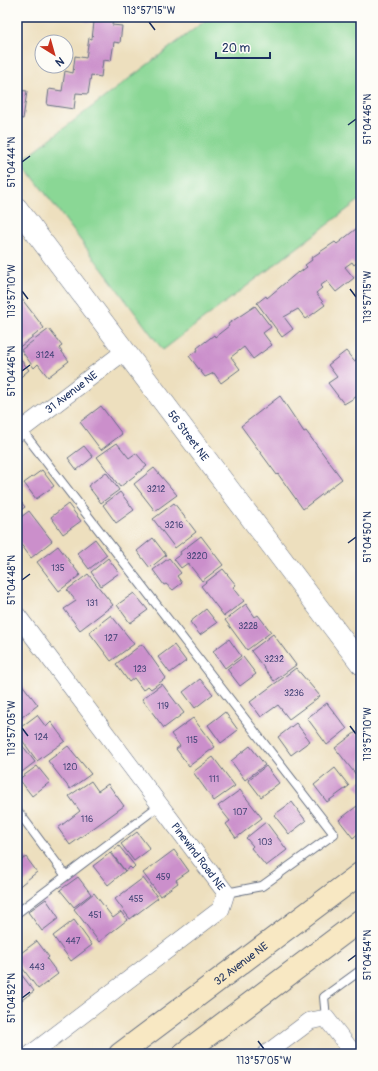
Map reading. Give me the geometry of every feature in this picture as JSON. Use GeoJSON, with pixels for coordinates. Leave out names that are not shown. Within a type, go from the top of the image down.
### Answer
{"type":"FeatureCollection","features":[{"type":"Feature","properties":{"kind":"main road","name":"32 Avenue NE"},"geometry":{"type":"LineString","coordinates":[[120,1054],[361,873]]}},
{"type":"Feature","properties":{"kind":"main road"},"geometry":{"type":"LineString","coordinates":[[183,1054],[361,920]]}},
{"type":"Feature","properties":{"kind":"street","name":"56 Street NE"},"geometry":{"type":"LineString","coordinates":[[17,208],[361,664]]}},
{"type":"Feature","properties":{"kind":"street","name":"31 Avenue NE"},"geometry":{"type":"LineString","coordinates":[[18,429],[125,351]]}},
{"type":"Feature","properties":{"kind":"street","name":"Pinewind Road NE"},"geometry":{"type":"LineString","coordinates":[[17,615],[226,893],[221,909],[31,1054]]}},
{"type":"Feature","properties":{"kind":"street"},"geometry":{"type":"LineString","coordinates":[[266,1054],[310,1021],[326,1018],[354,1054]]}},
{"type":"Feature","properties":{"kind":"lane"},"geometry":{"type":"LineString","coordinates":[[18,429],[334,834],[262,886],[226,893]]}},
{"type":"Feature","properties":{"kind":"lane"},"geometry":{"type":"LineString","coordinates":[[17,913],[160,805]]}},
{"type":"Feature","properties":{"kind":"lane"},"geometry":{"type":"LineString","coordinates":[[17,810],[66,876]]}},
{"type":"Feature","properties":{"kind":"lane"},"geometry":{"type":"LineString","coordinates":[[326,1018],[324,997],[361,970]]}},
{"type":"Feature","properties":{"kind":"green space"},"geometry":{"type":"Polygon","coordinates":[[[210,17],[361,17],[361,199],[163,350],[21,161],[210,17]]]}},
{"type":"Feature","properties":{"kind":"building"},"geometry":{"type":"Polygon","coordinates":[[[86,17],[113,17],[112,25],[122,26],[120,43],[114,42],[111,61],[103,60],[101,77],[91,75],[88,94],[76,93],[74,109],[47,105],[49,89],[62,91],[65,74],[74,74],[75,56],[86,58],[89,38],[92,39],[94,22],[85,21],[86,17]]]}},
{"type":"Feature","properties":{"kind":"building"},"geometry":{"type":"Polygon","coordinates":[[[17,90],[27,91],[23,119],[17,118],[17,90]]]}},
{"type":"Feature","properties":{"kind":"building"},"geometry":{"type":"Polygon","coordinates":[[[361,225],[361,259],[354,265],[352,262],[345,267],[354,278],[336,292],[327,281],[320,286],[322,288],[316,293],[325,305],[306,319],[298,309],[284,317],[293,329],[282,337],[257,303],[266,296],[267,298],[298,272],[299,273],[307,267],[305,265],[312,260],[311,258],[335,242],[337,244],[361,225]]]}},
{"type":"Feature","properties":{"kind":"building"},"geometry":{"type":"Polygon","coordinates":[[[21,298],[44,328],[17,349],[17,301],[21,298]]]}},
{"type":"Feature","properties":{"kind":"building"},"geometry":{"type":"Polygon","coordinates":[[[255,306],[271,327],[263,333],[272,345],[253,359],[244,347],[231,357],[240,369],[221,383],[214,373],[205,377],[189,356],[214,335],[215,337],[229,326],[228,324],[255,306]]]}},
{"type":"Feature","properties":{"kind":"building"},"geometry":{"type":"Polygon","coordinates":[[[49,329],[62,346],[59,348],[69,361],[48,377],[38,364],[34,368],[21,350],[49,329]]]}},
{"type":"Feature","properties":{"kind":"building"},"geometry":{"type":"Polygon","coordinates":[[[346,351],[354,361],[361,357],[361,394],[344,404],[328,383],[337,377],[328,365],[346,351]]]}},
{"type":"Feature","properties":{"kind":"building"},"geometry":{"type":"Polygon","coordinates":[[[17,355],[29,370],[17,380],[17,355]]]}},
{"type":"Feature","properties":{"kind":"building"},"geometry":{"type":"Polygon","coordinates":[[[280,396],[304,432],[306,431],[342,479],[303,509],[241,426],[280,396]]]}},
{"type":"Feature","properties":{"kind":"building"},"geometry":{"type":"Polygon","coordinates":[[[101,406],[122,434],[101,450],[80,422],[101,406]]]}},
{"type":"Feature","properties":{"kind":"building"},"geometry":{"type":"Polygon","coordinates":[[[117,443],[129,458],[136,453],[147,466],[120,487],[97,457],[117,443]]]}},
{"type":"Feature","properties":{"kind":"building"},"geometry":{"type":"Polygon","coordinates":[[[84,446],[93,457],[77,470],[68,458],[84,446]]]}},
{"type":"Feature","properties":{"kind":"building"},"geometry":{"type":"Polygon","coordinates":[[[154,468],[177,495],[155,511],[134,484],[154,468]]]}},
{"type":"Feature","properties":{"kind":"building"},"geometry":{"type":"Polygon","coordinates":[[[42,470],[54,486],[36,499],[24,483],[42,470]]]}},
{"type":"Feature","properties":{"kind":"building"},"geometry":{"type":"Polygon","coordinates":[[[106,472],[119,490],[101,503],[88,486],[106,472]]]}},
{"type":"Feature","properties":{"kind":"building"},"geometry":{"type":"Polygon","coordinates":[[[120,492],[134,510],[116,523],[103,505],[120,492]]]}},
{"type":"Feature","properties":{"kind":"building"},"geometry":{"type":"Polygon","coordinates":[[[17,497],[25,507],[17,513],[17,497]]]}},
{"type":"Feature","properties":{"kind":"building"},"geometry":{"type":"Polygon","coordinates":[[[174,503],[196,532],[175,548],[153,519],[174,503]]]}},
{"type":"Feature","properties":{"kind":"building"},"geometry":{"type":"Polygon","coordinates":[[[68,504],[81,521],[63,534],[51,517],[68,504]]]}},
{"type":"Feature","properties":{"kind":"building"},"geometry":{"type":"Polygon","coordinates":[[[29,511],[52,541],[31,558],[17,539],[17,520],[29,511]]]}},
{"type":"Feature","properties":{"kind":"building"},"geometry":{"type":"Polygon","coordinates":[[[201,536],[223,565],[202,581],[188,563],[181,568],[174,559],[181,554],[180,552],[201,536]]]}},
{"type":"Feature","properties":{"kind":"building"},"geometry":{"type":"Polygon","coordinates":[[[153,538],[166,555],[150,568],[137,551],[153,538]]]}},
{"type":"Feature","properties":{"kind":"building"},"geometry":{"type":"Polygon","coordinates":[[[95,539],[107,555],[89,569],[77,553],[95,539]]]}},
{"type":"Feature","properties":{"kind":"building"},"geometry":{"type":"Polygon","coordinates":[[[58,546],[80,575],[59,591],[37,562],[58,546]]]}},
{"type":"Feature","properties":{"kind":"building"},"geometry":{"type":"Polygon","coordinates":[[[108,558],[119,573],[101,586],[91,572],[108,558]]]}},
{"type":"Feature","properties":{"kind":"building"},"geometry":{"type":"Polygon","coordinates":[[[169,558],[181,573],[177,576],[182,583],[173,590],[166,584],[164,585],[153,570],[169,558]]]}},
{"type":"Feature","properties":{"kind":"building"},"geometry":{"type":"Polygon","coordinates":[[[223,569],[236,585],[233,587],[244,601],[224,616],[201,586],[223,569]]]}},
{"type":"Feature","properties":{"kind":"building"},"geometry":{"type":"Polygon","coordinates":[[[88,574],[113,605],[80,630],[64,609],[76,601],[67,590],[88,574]]]}},
{"type":"Feature","properties":{"kind":"building"},"geometry":{"type":"Polygon","coordinates":[[[134,593],[148,610],[130,623],[117,605],[134,593]]]}},
{"type":"Feature","properties":{"kind":"building"},"geometry":{"type":"Polygon","coordinates":[[[246,604],[255,617],[258,615],[271,632],[247,650],[225,620],[246,604]]]}},
{"type":"Feature","properties":{"kind":"building"},"geometry":{"type":"Polygon","coordinates":[[[206,609],[217,623],[200,635],[190,622],[206,609]]]}},
{"type":"Feature","properties":{"kind":"building"},"geometry":{"type":"Polygon","coordinates":[[[111,615],[134,644],[111,661],[89,632],[111,615]]]}},
{"type":"Feature","properties":{"kind":"building"},"geometry":{"type":"Polygon","coordinates":[[[273,634],[296,665],[274,681],[251,651],[273,634]]]}},
{"type":"Feature","properties":{"kind":"building"},"geometry":{"type":"Polygon","coordinates":[[[229,639],[241,656],[225,668],[213,651],[229,639]]]}},
{"type":"Feature","properties":{"kind":"building"},"geometry":{"type":"Polygon","coordinates":[[[142,644],[166,678],[151,689],[148,686],[143,690],[134,678],[129,682],[116,664],[142,644]]]}},
{"type":"Feature","properties":{"kind":"building"},"geometry":{"type":"Polygon","coordinates":[[[174,645],[186,661],[170,673],[158,657],[174,645]]]}},
{"type":"Feature","properties":{"kind":"building"},"geometry":{"type":"Polygon","coordinates":[[[243,657],[256,674],[240,686],[227,669],[243,657]]]}},
{"type":"Feature","properties":{"kind":"building"},"geometry":{"type":"Polygon","coordinates":[[[296,668],[320,696],[289,719],[278,705],[261,717],[250,702],[296,668]]]}},
{"type":"Feature","properties":{"kind":"building"},"geometry":{"type":"Polygon","coordinates":[[[17,678],[38,705],[18,720],[17,719],[17,678]]]}},
{"type":"Feature","properties":{"kind":"building"},"geometry":{"type":"Polygon","coordinates":[[[200,679],[213,694],[195,708],[183,692],[200,679]]]}},
{"type":"Feature","properties":{"kind":"building"},"geometry":{"type":"Polygon","coordinates":[[[162,684],[184,713],[164,728],[142,699],[162,684]]]}},
{"type":"Feature","properties":{"kind":"building"},"geometry":{"type":"Polygon","coordinates":[[[327,703],[347,729],[327,745],[307,718],[327,703]]]}},
{"type":"Feature","properties":{"kind":"building"},"geometry":{"type":"Polygon","coordinates":[[[225,712],[238,730],[221,743],[208,725],[225,712]]]}},
{"type":"Feature","properties":{"kind":"building"},"geometry":{"type":"Polygon","coordinates":[[[37,715],[46,727],[51,722],[65,741],[37,761],[17,733],[17,730],[37,715]]]}},
{"type":"Feature","properties":{"kind":"building"},"geometry":{"type":"Polygon","coordinates":[[[193,718],[215,747],[189,766],[176,749],[180,746],[171,734],[193,718]]]}},
{"type":"Feature","properties":{"kind":"building"},"geometry":{"type":"Polygon","coordinates":[[[296,723],[310,741],[291,755],[278,737],[296,723]]]}},
{"type":"Feature","properties":{"kind":"building"},"geometry":{"type":"Polygon","coordinates":[[[356,732],[361,738],[361,774],[357,776],[335,748],[356,732]]]}},
{"type":"Feature","properties":{"kind":"building"},"geometry":{"type":"Polygon","coordinates":[[[22,745],[35,762],[18,775],[17,749],[22,745]]]}},
{"type":"Feature","properties":{"kind":"building"},"geometry":{"type":"Polygon","coordinates":[[[68,746],[91,774],[70,789],[48,761],[68,746]]]}},
{"type":"Feature","properties":{"kind":"building"},"geometry":{"type":"Polygon","coordinates":[[[250,746],[265,765],[245,780],[231,761],[250,746]]]}},
{"type":"Feature","properties":{"kind":"building"},"geometry":{"type":"Polygon","coordinates":[[[213,757],[235,786],[214,801],[193,772],[213,757]]]}},
{"type":"Feature","properties":{"kind":"building"},"geometry":{"type":"Polygon","coordinates":[[[37,766],[50,782],[32,796],[19,779],[37,766]]]}},
{"type":"Feature","properties":{"kind":"building"},"geometry":{"type":"Polygon","coordinates":[[[266,766],[279,783],[261,797],[248,780],[266,766]]]}},
{"type":"Feature","properties":{"kind":"building"},"geometry":{"type":"Polygon","coordinates":[[[335,768],[349,786],[327,802],[314,785],[335,768]]]}},
{"type":"Feature","properties":{"kind":"building"},"geometry":{"type":"Polygon","coordinates":[[[361,780],[361,793],[355,785],[361,780]]]}},
{"type":"Feature","properties":{"kind":"building"},"geometry":{"type":"Polygon","coordinates":[[[91,781],[98,791],[108,784],[124,806],[70,845],[58,828],[80,811],[69,796],[91,781]]]}},
{"type":"Feature","properties":{"kind":"building"},"geometry":{"type":"Polygon","coordinates":[[[240,790],[262,818],[236,838],[226,824],[230,821],[218,806],[240,790]]]}},
{"type":"Feature","properties":{"kind":"building"},"geometry":{"type":"Polygon","coordinates":[[[292,802],[306,821],[289,834],[274,815],[292,802]]]}},
{"type":"Feature","properties":{"kind":"building"},"geometry":{"type":"Polygon","coordinates":[[[357,806],[361,812],[361,831],[353,838],[339,820],[357,806]]]}},
{"type":"Feature","properties":{"kind":"building"},"geometry":{"type":"Polygon","coordinates":[[[266,822],[287,850],[266,866],[251,848],[253,846],[246,838],[266,822]]]}},
{"type":"Feature","properties":{"kind":"building"},"geometry":{"type":"Polygon","coordinates":[[[137,832],[150,849],[134,861],[121,844],[137,832]]]}},
{"type":"Feature","properties":{"kind":"building"},"geometry":{"type":"Polygon","coordinates":[[[119,846],[135,866],[132,869],[130,867],[125,871],[111,852],[119,846]]]}},
{"type":"Feature","properties":{"kind":"building"},"geometry":{"type":"Polygon","coordinates":[[[174,850],[189,871],[176,880],[178,883],[160,896],[143,873],[174,850]]]}},
{"type":"Feature","properties":{"kind":"building"},"geometry":{"type":"Polygon","coordinates":[[[110,853],[125,871],[108,885],[93,866],[110,853]]]}},
{"type":"Feature","properties":{"kind":"building"},"geometry":{"type":"Polygon","coordinates":[[[26,857],[37,872],[17,888],[17,863],[26,857]]]}},
{"type":"Feature","properties":{"kind":"building"},"geometry":{"type":"Polygon","coordinates":[[[78,877],[91,894],[74,907],[60,890],[78,877]]]}},
{"type":"Feature","properties":{"kind":"building"},"geometry":{"type":"Polygon","coordinates":[[[143,878],[158,898],[130,919],[115,899],[143,878]]]}},
{"type":"Feature","properties":{"kind":"building"},"geometry":{"type":"Polygon","coordinates":[[[94,893],[113,918],[121,912],[127,920],[99,942],[74,909],[94,893]]]}},
{"type":"Feature","properties":{"kind":"building"},"geometry":{"type":"Polygon","coordinates":[[[46,899],[59,918],[42,931],[28,912],[46,899]]]}},
{"type":"Feature","properties":{"kind":"building"},"geometry":{"type":"Polygon","coordinates":[[[74,920],[92,945],[71,961],[53,936],[74,920]]]}},
{"type":"Feature","properties":{"kind":"building"},"geometry":{"type":"Polygon","coordinates":[[[37,941],[49,957],[47,959],[58,974],[38,989],[17,961],[17,956],[37,941]]]}},
{"type":"Feature","properties":{"kind":"building"},"geometry":{"type":"Polygon","coordinates":[[[17,969],[34,991],[19,1002],[17,999],[17,969]]]}}]}
